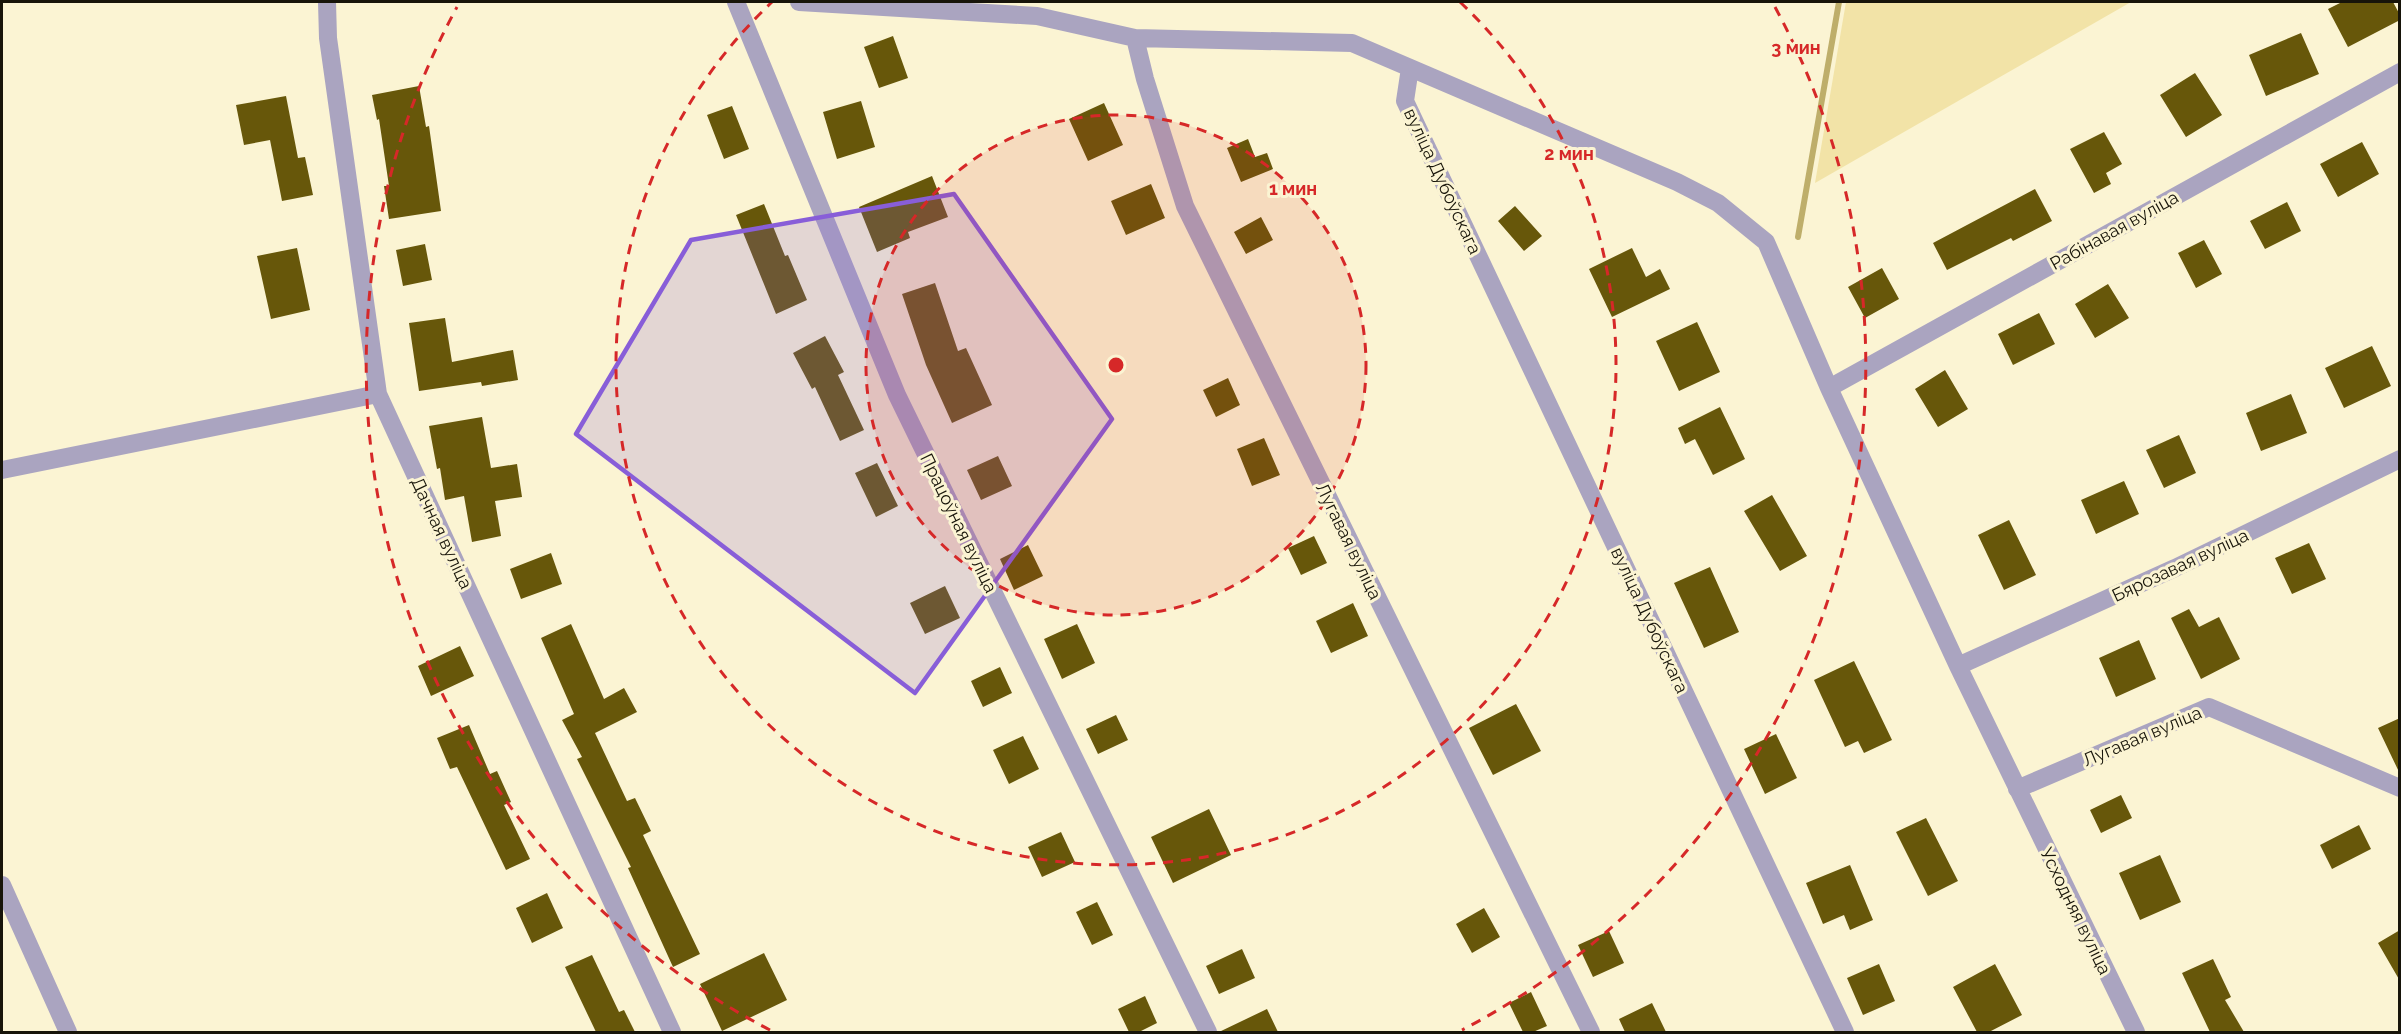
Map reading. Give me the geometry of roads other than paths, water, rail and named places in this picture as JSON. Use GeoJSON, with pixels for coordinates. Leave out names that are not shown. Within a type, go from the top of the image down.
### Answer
{"type":"FeatureCollection","features":[{"type":"Feature","properties":{"kind":"street","name":"Дачная вуліца"},"geometry":{"type":"LineString","coordinates":[[327,2],[328,38],[378,394],[672,1032]]}},
{"type":"Feature","properties":{"kind":"street","name":"Працоўная вуліца"},"geometry":{"type":"LineString","coordinates":[[736,2],[897,395],[1208,1032]]}},
{"type":"Feature","properties":{"kind":"street"},"geometry":{"type":"LineString","coordinates":[[799,2],[1037,16],[1135,38],[1352,43],[1677,182],[1718,203],[1766,242],[1829,388],[2017,789]]}},
{"type":"Feature","properties":{"kind":"street","name":"Лугавая вуліца"},"geometry":{"type":"LineString","coordinates":[[1135,38],[1145,79],[1185,206],[1555,963],[1591,1032]]}},
{"type":"Feature","properties":{"kind":"street","name":"вуліца Дубоўскага"},"geometry":{"type":"LineString","coordinates":[[1410,68],[1405,101],[1845,1032]]}},
{"type":"Feature","properties":{"kind":"street","name":"Рабінавая вуліца"},"geometry":{"type":"LineString","coordinates":[[1829,388],[2400,72]]}},
{"type":"Feature","properties":{"kind":"street"},"geometry":{"type":"LineString","coordinates":[[2,470],[378,394]]}},
{"type":"Feature","properties":{"kind":"street","name":"Бярозавая вуліца"},"geometry":{"type":"LineString","coordinates":[[1958,666],[2175,568],[2400,459]]}},
{"type":"Feature","properties":{"kind":"street","name":"Лугавая вуліца"},"geometry":{"type":"LineString","coordinates":[[2017,789],[2209,707],[2400,789]]}},
{"type":"Feature","properties":{"kind":"street","name":"Усходняя вуліца"},"geometry":{"type":"LineString","coordinates":[[2017,789],[2136,1032]]}},
{"type":"Feature","properties":{"kind":"street"},"geometry":{"type":"LineString","coordinates":[[2,885],[68,1032]]}},
{"type":"Feature","properties":{"kind":"waterway"},"geometry":{"type":"LineString","coordinates":[[1798,237],[1839,2]]}}]}
